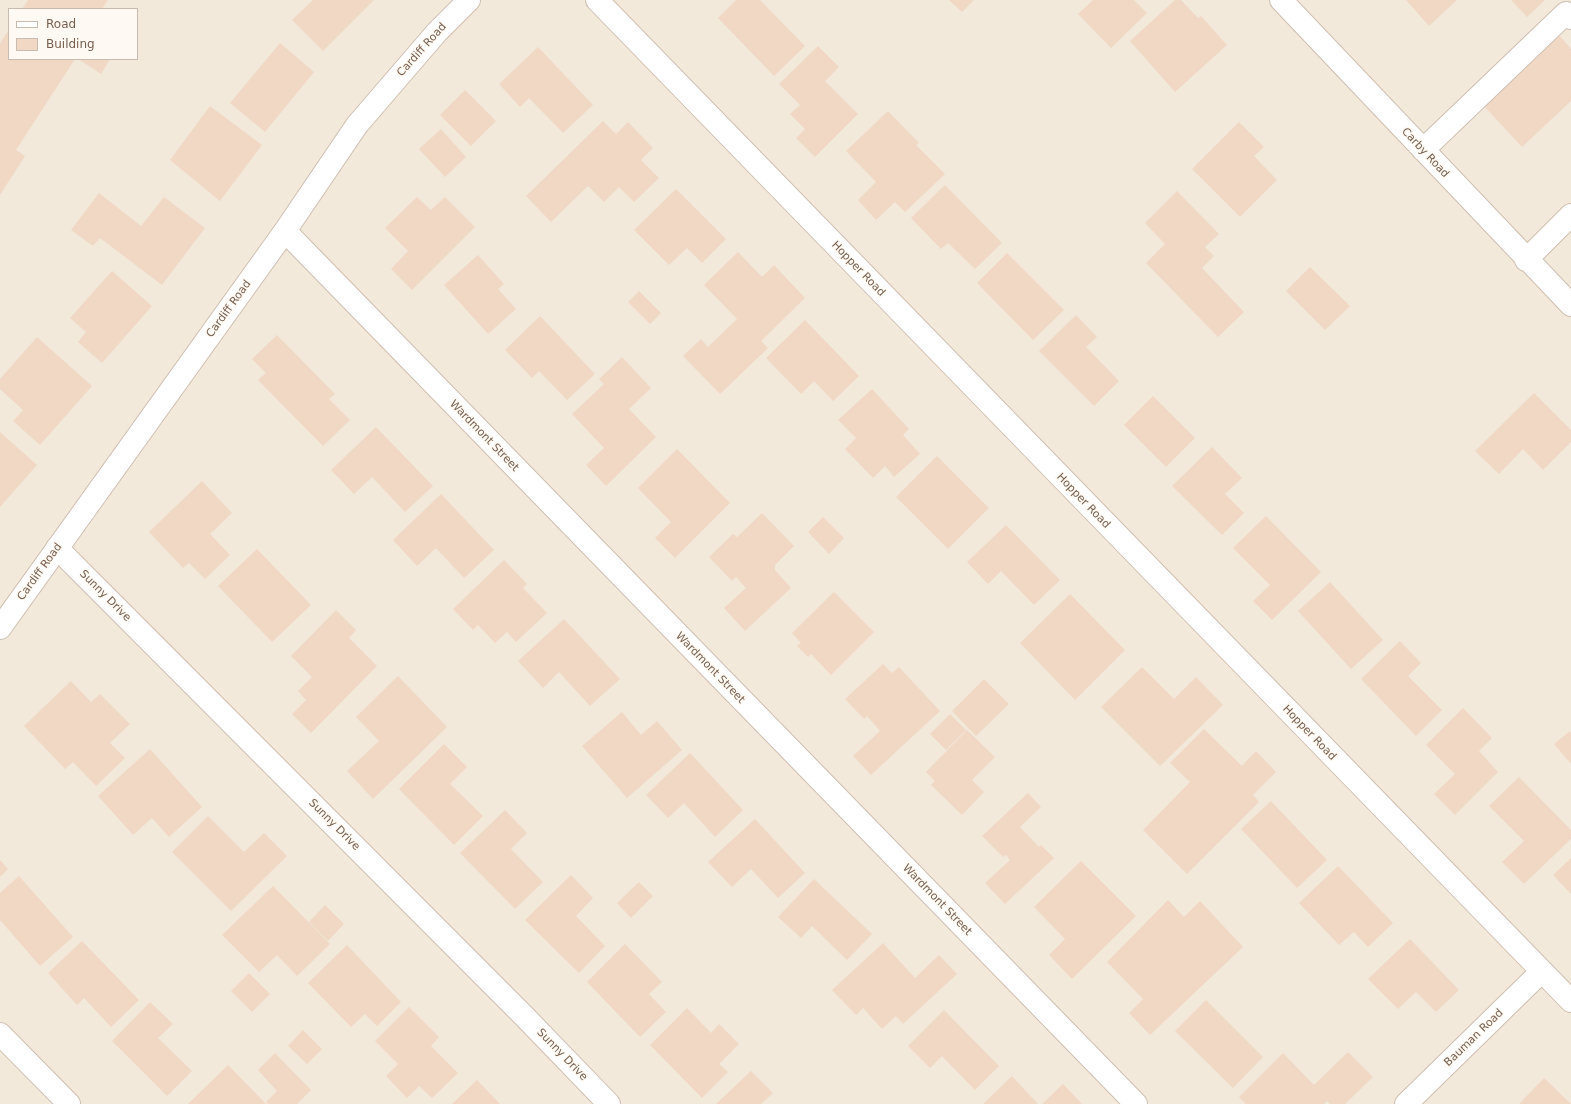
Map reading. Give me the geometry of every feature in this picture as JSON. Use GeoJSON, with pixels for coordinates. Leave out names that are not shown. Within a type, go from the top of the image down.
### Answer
{"type":"FeatureCollection","features":[{"type":"Feature","properties":{"kind":"street","name":"Cardiff Road"},"geometry":{"type":"LineString","coordinates":[[0,628],[285,231],[357,125],[437,32],[469,0]]}},
{"type":"Feature","properties":{"kind":"street","name":"Hopper Road"},"geometry":{"type":"LineString","coordinates":[[597,0],[1541,972],[1571,1001]]}},
{"type":"Feature","properties":{"kind":"street","name":"Carby Road"},"geometry":{"type":"LineString","coordinates":[[1281,0],[1526,260],[1571,305]]}},
{"type":"Feature","properties":{"kind":"street"},"geometry":{"type":"LineString","coordinates":[[1423,150],[1566,13],[1571,18]]}},
{"type":"Feature","properties":{"kind":"street"},"geometry":{"type":"LineString","coordinates":[[1526,260],[1571,215]]}},
{"type":"Feature","properties":{"kind":"street","name":"Wardmont Street"},"geometry":{"type":"LineString","coordinates":[[285,231],[1136,1104]]}},
{"type":"Feature","properties":{"kind":"street","name":"Sunny Drive"},"geometry":{"type":"LineString","coordinates":[[57,548],[518,1010],[609,1104]]}},
{"type":"Feature","properties":{"kind":"street","name":"Bauman Road"},"geometry":{"type":"LineString","coordinates":[[1406,1104],[1541,972]]}},
{"type":"Feature","properties":{"kind":"street"},"geometry":{"type":"LineString","coordinates":[[0,1034],[69,1104]]}},
{"type":"Feature","properties":{"kind":"shaded area"},"geometry":{"type":"Polygon","coordinates":[[[0,0],[1571,0],[1571,1104],[0,1104],[0,0]]]}},
{"type":"Feature","properties":{"kind":"building"},"geometry":{"type":"Polygon","coordinates":[[[28,0],[108,0],[103,8],[23,8],[28,0]]]}},
{"type":"Feature","properties":{"kind":"building"},"geometry":{"type":"Polygon","coordinates":[[[313,0],[374,0],[323,51],[292,20],[313,0]]]}},
{"type":"Feature","properties":{"kind":"building"},"geometry":{"type":"Polygon","coordinates":[[[736,0],[760,0],[805,46],[774,76],[718,18],[736,0]]]}},
{"type":"Feature","properties":{"kind":"building"},"geometry":{"type":"Polygon","coordinates":[[[949,0],[974,0],[962,12],[949,0]]]}},
{"type":"Feature","properties":{"kind":"building"},"geometry":{"type":"Polygon","coordinates":[[[1093,0],[1134,0],[1147,13],[1111,48],[1078,14],[1093,0]]]}},
{"type":"Feature","properties":{"kind":"building"},"geometry":{"type":"Polygon","coordinates":[[[1175,0],[1181,0],[1198,18],[1201,16],[1227,45],[1175,92],[1130,41],[1175,0]]]}},
{"type":"Feature","properties":{"kind":"building"},"geometry":{"type":"Polygon","coordinates":[[[1406,0],[1457,0],[1429,26],[1406,0]]]}},
{"type":"Feature","properties":{"kind":"building"},"geometry":{"type":"Polygon","coordinates":[[[1511,0],[1545,0],[1527,17],[1511,0]]]}},
{"type":"Feature","properties":{"kind":"building"},"geometry":{"type":"Polygon","coordinates":[[[8,31],[8,60],[74,60],[16,150],[25,156],[0,195],[0,43],[8,31]]]}},
{"type":"Feature","properties":{"kind":"building"},"geometry":{"type":"Polygon","coordinates":[[[1559,35],[1571,49],[1571,101],[1522,147],[1483,105],[1559,35]]]}},
{"type":"Feature","properties":{"kind":"building"},"geometry":{"type":"Polygon","coordinates":[[[280,43],[314,72],[265,132],[230,103],[280,43]]]}},
{"type":"Feature","properties":{"kind":"building"},"geometry":{"type":"Polygon","coordinates":[[[818,46],[839,67],[825,81],[858,114],[815,157],[796,138],[805,129],[790,114],[800,105],[779,84],[818,46]]]}},
{"type":"Feature","properties":{"kind":"building"},"geometry":{"type":"Polygon","coordinates":[[[538,47],[593,105],[563,133],[529,98],[520,107],[499,84],[538,47]]]}},
{"type":"Feature","properties":{"kind":"building"},"geometry":{"type":"Polygon","coordinates":[[[80,60],[109,60],[101,74],[80,60]]]}},
{"type":"Feature","properties":{"kind":"building"},"geometry":{"type":"Polygon","coordinates":[[[465,90],[496,121],[471,146],[440,115],[465,90]]]}},
{"type":"Feature","properties":{"kind":"building"},"geometry":{"type":"Polygon","coordinates":[[[210,106],[262,145],[220,201],[170,160],[210,106]]]}},
{"type":"Feature","properties":{"kind":"building"},"geometry":{"type":"Polygon","coordinates":[[[888,111],[919,143],[916,145],[945,174],[905,212],[895,202],[876,220],[858,200],[876,182],[846,151],[888,111]]]}},
{"type":"Feature","properties":{"kind":"building"},"geometry":{"type":"Polygon","coordinates":[[[603,121],[616,134],[628,122],[653,148],[641,160],[659,178],[634,202],[619,187],[604,202],[588,186],[551,222],[526,196],[603,121]]]}},
{"type":"Feature","properties":{"kind":"building"},"geometry":{"type":"Polygon","coordinates":[[[1239,122],[1264,147],[1254,156],[1277,180],[1240,217],[1192,169],[1239,122]]]}},
{"type":"Feature","properties":{"kind":"building"},"geometry":{"type":"Polygon","coordinates":[[[441,129],[466,157],[445,177],[419,149],[441,129]]]}},
{"type":"Feature","properties":{"kind":"building"},"geometry":{"type":"Polygon","coordinates":[[[945,185],[1002,243],[975,269],[948,243],[941,249],[911,218],[945,185]]]}},
{"type":"Feature","properties":{"kind":"building"},"geometry":{"type":"Polygon","coordinates":[[[676,189],[726,239],[702,263],[687,248],[669,265],[634,230],[676,189]]]}},
{"type":"Feature","properties":{"kind":"building"},"geometry":{"type":"Polygon","coordinates":[[[1177,191],[1219,234],[1205,247],[1214,256],[1202,268],[1244,312],[1218,337],[1146,263],[1165,244],[1145,223],[1177,191]]]}},
{"type":"Feature","properties":{"kind":"building"},"geometry":{"type":"Polygon","coordinates":[[[99,193],[141,226],[164,197],[205,228],[162,285],[100,238],[93,246],[71,230],[99,193]]]}},
{"type":"Feature","properties":{"kind":"building"},"geometry":{"type":"Polygon","coordinates":[[[417,197],[431,210],[445,197],[475,227],[412,290],[391,269],[408,251],[385,228],[417,197]]]}},
{"type":"Feature","properties":{"kind":"building"},"geometry":{"type":"Polygon","coordinates":[[[738,252],[762,277],[774,265],[805,298],[761,341],[768,348],[720,394],[683,356],[701,339],[708,347],[737,319],[704,285],[738,252]]]}},
{"type":"Feature","properties":{"kind":"building"},"geometry":{"type":"Polygon","coordinates":[[[1007,253],[1064,310],[1033,340],[977,283],[1007,253]]]}},
{"type":"Feature","properties":{"kind":"building"},"geometry":{"type":"Polygon","coordinates":[[[478,255],[504,284],[498,289],[516,309],[488,334],[444,285],[478,255]]]}},
{"type":"Feature","properties":{"kind":"building"},"geometry":{"type":"Polygon","coordinates":[[[1310,267],[1350,306],[1325,330],[1286,291],[1310,267]]]}},
{"type":"Feature","properties":{"kind":"building"},"geometry":{"type":"Polygon","coordinates":[[[112,271],[152,306],[102,363],[78,342],[86,332],[70,318],[112,271]]]}},
{"type":"Feature","properties":{"kind":"building"},"geometry":{"type":"Polygon","coordinates":[[[639,291],[661,313],[650,324],[628,302],[639,291]]]}},
{"type":"Feature","properties":{"kind":"building"},"geometry":{"type":"Polygon","coordinates":[[[1076,315],[1097,337],[1086,347],[1119,381],[1094,406],[1039,351],[1076,315]]]}},
{"type":"Feature","properties":{"kind":"building"},"geometry":{"type":"Polygon","coordinates":[[[540,316],[595,374],[567,400],[539,371],[532,378],[505,350],[540,316]]]}},
{"type":"Feature","properties":{"kind":"building"},"geometry":{"type":"Polygon","coordinates":[[[805,320],[859,376],[833,401],[814,381],[801,394],[766,358],[805,320]]]}},
{"type":"Feature","properties":{"kind":"building"},"geometry":{"type":"Polygon","coordinates":[[[277,335],[335,394],[329,399],[350,420],[323,446],[258,380],[266,373],[252,359],[277,335]]]}},
{"type":"Feature","properties":{"kind":"building"},"geometry":{"type":"Polygon","coordinates":[[[37,337],[92,386],[40,445],[13,421],[23,410],[0,389],[0,379],[37,337]]]}},
{"type":"Feature","properties":{"kind":"building"},"geometry":{"type":"Polygon","coordinates":[[[622,357],[651,388],[629,409],[656,437],[606,486],[586,465],[604,448],[572,414],[604,384],[599,379],[622,357]]]}},
{"type":"Feature","properties":{"kind":"building"},"geometry":{"type":"Polygon","coordinates":[[[872,389],[909,429],[903,435],[920,454],[894,477],[885,466],[873,478],[845,449],[856,438],[838,420],[872,389]]]}},
{"type":"Feature","properties":{"kind":"building"},"geometry":{"type":"Polygon","coordinates":[[[1534,393],[1571,430],[1571,442],[1543,470],[1523,449],[1499,474],[1475,451],[1534,393]]]}},
{"type":"Feature","properties":{"kind":"building"},"geometry":{"type":"Polygon","coordinates":[[[1153,396],[1195,438],[1166,467],[1124,425],[1153,396]]]}},
{"type":"Feature","properties":{"kind":"building"},"geometry":{"type":"Polygon","coordinates":[[[376,427],[433,486],[405,512],[372,477],[354,494],[331,470],[376,427]]]}},
{"type":"Feature","properties":{"kind":"building"},"geometry":{"type":"Polygon","coordinates":[[[0,432],[37,465],[0,507],[0,432]]]}},
{"type":"Feature","properties":{"kind":"building"},"geometry":{"type":"Polygon","coordinates":[[[1212,447],[1242,478],[1225,494],[1244,513],[1222,535],[1172,486],[1212,447]]]}},
{"type":"Feature","properties":{"kind":"building"},"geometry":{"type":"Polygon","coordinates":[[[677,449],[730,503],[675,558],[655,538],[671,522],[638,488],[677,449]]]}},
{"type":"Feature","properties":{"kind":"building"},"geometry":{"type":"Polygon","coordinates":[[[937,456],[989,508],[948,549],[896,497],[937,456]]]}},
{"type":"Feature","properties":{"kind":"building"},"geometry":{"type":"Polygon","coordinates":[[[202,481],[232,513],[210,534],[230,555],[205,579],[189,563],[183,568],[149,532],[202,481]]]}},
{"type":"Feature","properties":{"kind":"building"},"geometry":{"type":"Polygon","coordinates":[[[441,494],[494,550],[464,578],[436,548],[417,566],[393,540],[441,494]]]}},
{"type":"Feature","properties":{"kind":"building"},"geometry":{"type":"Polygon","coordinates":[[[762,513],[794,546],[775,565],[775,570],[791,588],[745,631],[724,608],[746,588],[736,577],[732,581],[709,557],[733,534],[737,537],[762,513]]]}},
{"type":"Feature","properties":{"kind":"building"},"geometry":{"type":"Polygon","coordinates":[[[1266,516],[1321,572],[1272,620],[1253,601],[1270,585],[1233,548],[1266,516]]]}},
{"type":"Feature","properties":{"kind":"building"},"geometry":{"type":"Polygon","coordinates":[[[823,517],[844,538],[829,554],[808,532],[823,517]]]}},
{"type":"Feature","properties":{"kind":"building"},"geometry":{"type":"Polygon","coordinates":[[[1006,525],[1060,580],[1034,605],[1001,571],[988,584],[967,562],[1006,525]]]}},
{"type":"Feature","properties":{"kind":"building"},"geometry":{"type":"Polygon","coordinates":[[[257,549],[311,605],[272,642],[218,586],[257,549]]]}},
{"type":"Feature","properties":{"kind":"building"},"geometry":{"type":"Polygon","coordinates":[[[504,560],[527,584],[523,588],[547,613],[516,642],[507,632],[495,643],[478,625],[473,630],[453,609],[504,560]]]}},
{"type":"Feature","properties":{"kind":"building"},"geometry":{"type":"Polygon","coordinates":[[[1330,582],[1383,640],[1351,669],[1298,611],[1330,582]]]}},
{"type":"Feature","properties":{"kind":"building"},"geometry":{"type":"Polygon","coordinates":[[[834,592],[874,632],[831,675],[811,654],[808,657],[797,646],[801,643],[792,633],[834,592]]]}},
{"type":"Feature","properties":{"kind":"building"},"geometry":{"type":"Polygon","coordinates":[[[1070,594],[1125,650],[1075,700],[1020,643],[1070,594]]]}},
{"type":"Feature","properties":{"kind":"building"},"geometry":{"type":"Polygon","coordinates":[[[336,610],[356,630],[349,638],[377,666],[311,733],[292,714],[306,700],[298,691],[312,677],[291,656],[336,610]]]}},
{"type":"Feature","properties":{"kind":"building"},"geometry":{"type":"Polygon","coordinates":[[[564,619],[620,679],[590,706],[559,672],[543,688],[518,661],[564,619]]]}},
{"type":"Feature","properties":{"kind":"building"},"geometry":{"type":"Polygon","coordinates":[[[1400,641],[1421,663],[1408,676],[1442,710],[1416,736],[1361,679],[1400,641]]]}},
{"type":"Feature","properties":{"kind":"building"},"geometry":{"type":"Polygon","coordinates":[[[883,664],[892,673],[899,667],[940,711],[871,775],[853,756],[880,731],[867,716],[864,719],[845,699],[883,664]]]}},
{"type":"Feature","properties":{"kind":"building"},"geometry":{"type":"Polygon","coordinates":[[[1142,667],[1174,699],[1196,677],[1223,705],[1160,766],[1101,707],[1142,667]]]}},
{"type":"Feature","properties":{"kind":"building"},"geometry":{"type":"Polygon","coordinates":[[[398,676],[447,727],[373,799],[347,771],[379,741],[356,717],[398,676]]]}},
{"type":"Feature","properties":{"kind":"building"},"geometry":{"type":"Polygon","coordinates":[[[984,679],[1009,704],[976,736],[952,711],[984,679]]]}},
{"type":"Feature","properties":{"kind":"building"},"geometry":{"type":"Polygon","coordinates":[[[71,681],[91,702],[100,694],[130,724],[110,743],[125,758],[96,786],[73,762],[65,769],[24,726],[71,681]]]}},
{"type":"Feature","properties":{"kind":"building"},"geometry":{"type":"Polygon","coordinates":[[[1463,708],[1492,738],[1479,751],[1498,772],[1455,815],[1434,794],[1455,774],[1426,745],[1463,708]]]}},
{"type":"Feature","properties":{"kind":"building"},"geometry":{"type":"Polygon","coordinates":[[[622,712],[641,735],[657,721],[682,750],[627,798],[582,746],[622,712]]]}},
{"type":"Feature","properties":{"kind":"building"},"geometry":{"type":"Polygon","coordinates":[[[950,714],[966,730],[946,750],[930,734],[950,714]]]}},
{"type":"Feature","properties":{"kind":"building"},"geometry":{"type":"Polygon","coordinates":[[[1204,729],[1242,766],[1256,751],[1276,772],[1253,795],[1259,802],[1187,874],[1143,830],[1190,782],[1170,763],[1204,729]]]}},
{"type":"Feature","properties":{"kind":"building"},"geometry":{"type":"Polygon","coordinates":[[[967,730],[995,757],[972,780],[984,792],[962,815],[931,785],[935,781],[926,772],[967,730]]]}},
{"type":"Feature","properties":{"kind":"building"},"geometry":{"type":"Polygon","coordinates":[[[1570,731],[1571,733],[1571,764],[1554,744],[1570,731]]]}},
{"type":"Feature","properties":{"kind":"building"},"geometry":{"type":"Polygon","coordinates":[[[444,744],[467,767],[450,784],[483,816],[454,845],[399,789],[444,744]]]}},
{"type":"Feature","properties":{"kind":"building"},"geometry":{"type":"Polygon","coordinates":[[[150,749],[202,807],[169,837],[152,818],[133,835],[98,796],[150,749]]]}},
{"type":"Feature","properties":{"kind":"building"},"geometry":{"type":"Polygon","coordinates":[[[690,753],[743,810],[715,837],[684,803],[668,818],[646,795],[690,753]]]}},
{"type":"Feature","properties":{"kind":"building"},"geometry":{"type":"Polygon","coordinates":[[[1519,777],[1571,830],[1571,839],[1524,884],[1502,862],[1524,841],[1489,806],[1519,777]]]}},
{"type":"Feature","properties":{"kind":"building"},"geometry":{"type":"Polygon","coordinates":[[[1028,793],[1041,807],[1020,827],[1039,847],[1041,845],[1054,858],[1005,904],[985,883],[1010,860],[1006,855],[1003,857],[982,836],[1028,793]]]}},
{"type":"Feature","properties":{"kind":"building"},"geometry":{"type":"Polygon","coordinates":[[[1271,801],[1327,860],[1297,888],[1241,829],[1271,801]]]}},
{"type":"Feature","properties":{"kind":"building"},"geometry":{"type":"Polygon","coordinates":[[[505,810],[527,833],[511,849],[543,882],[515,909],[460,853],[505,810]]]}},
{"type":"Feature","properties":{"kind":"building"},"geometry":{"type":"Polygon","coordinates":[[[208,816],[244,852],[264,833],[287,856],[231,911],[172,852],[208,816]]]}},
{"type":"Feature","properties":{"kind":"building"},"geometry":{"type":"Polygon","coordinates":[[[755,819],[805,873],[778,898],[751,869],[732,887],[708,862],[755,819]]]}},
{"type":"Feature","properties":{"kind":"building"},"geometry":{"type":"Polygon","coordinates":[[[1571,858],[1571,894],[1553,875],[1571,858]]]}},
{"type":"Feature","properties":{"kind":"building"},"geometry":{"type":"Polygon","coordinates":[[[0,860],[8,869],[0,877],[0,860]]]}},
{"type":"Feature","properties":{"kind":"building"},"geometry":{"type":"Polygon","coordinates":[[[1081,861],[1136,916],[1072,979],[1049,955],[1065,939],[1034,907],[1081,861]]]}},
{"type":"Feature","properties":{"kind":"building"},"geometry":{"type":"Polygon","coordinates":[[[1338,866],[1393,923],[1368,947],[1354,932],[1339,945],[1299,903],[1338,866]]]}},
{"type":"Feature","properties":{"kind":"building"},"geometry":{"type":"Polygon","coordinates":[[[571,875],[593,898],[576,916],[605,946],[579,973],[525,920],[571,875]]]}},
{"type":"Feature","properties":{"kind":"building"},"geometry":{"type":"Polygon","coordinates":[[[19,876],[73,937],[40,966],[0,920],[0,893],[19,876]]]}},
{"type":"Feature","properties":{"kind":"building"},"geometry":{"type":"Polygon","coordinates":[[[814,879],[872,934],[847,960],[812,926],[801,938],[778,917],[814,879]]]}},
{"type":"Feature","properties":{"kind":"building"},"geometry":{"type":"Polygon","coordinates":[[[639,882],[653,896],[631,918],[617,903],[639,882]]]}},
{"type":"Feature","properties":{"kind":"building"},"geometry":{"type":"Polygon","coordinates":[[[273,886],[330,944],[297,976],[277,955],[259,972],[222,935],[273,886]]]}},
{"type":"Feature","properties":{"kind":"building"},"geometry":{"type":"Polygon","coordinates":[[[1168,900],[1184,917],[1200,901],[1243,947],[1150,1035],[1129,1013],[1143,999],[1107,962],[1168,900]]]}},
{"type":"Feature","properties":{"kind":"building"},"geometry":{"type":"Polygon","coordinates":[[[325,905],[344,924],[328,941],[309,922],[325,905]]]}},
{"type":"Feature","properties":{"kind":"building"},"geometry":{"type":"Polygon","coordinates":[[[1410,939],[1459,990],[1436,1012],[1416,992],[1398,1009],[1368,979],[1410,939]]]}},
{"type":"Feature","properties":{"kind":"building"},"geometry":{"type":"Polygon","coordinates":[[[82,941],[139,1000],[111,1027],[84,998],[77,1005],[48,973],[82,941]]]}},
{"type":"Feature","properties":{"kind":"building"},"geometry":{"type":"Polygon","coordinates":[[[883,943],[915,978],[939,955],[957,974],[903,1024],[896,1016],[882,1029],[863,1008],[856,1015],[832,990],[883,943]]]}},
{"type":"Feature","properties":{"kind":"building"},"geometry":{"type":"Polygon","coordinates":[[[625,944],[662,982],[649,994],[666,1012],[640,1037],[587,982],[625,944]]]}},
{"type":"Feature","properties":{"kind":"building"},"geometry":{"type":"Polygon","coordinates":[[[347,945],[401,1002],[377,1026],[365,1014],[351,1027],[308,983],[347,945]]]}},
{"type":"Feature","properties":{"kind":"building"},"geometry":{"type":"Polygon","coordinates":[[[249,973],[270,994],[252,1012],[231,991],[249,973]]]}},
{"type":"Feature","properties":{"kind":"building"},"geometry":{"type":"Polygon","coordinates":[[[1206,1000],[1263,1057],[1233,1088],[1175,1031],[1206,1000]]]}},
{"type":"Feature","properties":{"kind":"building"},"geometry":{"type":"Polygon","coordinates":[[[150,1002],[173,1024],[158,1038],[192,1071],[167,1096],[112,1041],[150,1002]]]}},
{"type":"Feature","properties":{"kind":"building"},"geometry":{"type":"Polygon","coordinates":[[[409,1007],[439,1037],[431,1046],[458,1073],[432,1098],[419,1086],[407,1098],[386,1076],[398,1064],[375,1041],[409,1007]]]}},
{"type":"Feature","properties":{"kind":"building"},"geometry":{"type":"Polygon","coordinates":[[[687,1008],[711,1033],[719,1024],[739,1044],[719,1064],[728,1072],[702,1098],[650,1045],[687,1008]]]}},
{"type":"Feature","properties":{"kind":"building"},"geometry":{"type":"Polygon","coordinates":[[[944,1010],[999,1066],[975,1090],[942,1056],[930,1068],[908,1046],[944,1010]]]}},
{"type":"Feature","properties":{"kind":"building"},"geometry":{"type":"Polygon","coordinates":[[[303,1030],[322,1049],[307,1064],[288,1046],[303,1030]]]}},
{"type":"Feature","properties":{"kind":"building"},"geometry":{"type":"Polygon","coordinates":[[[1348,1052],[1373,1077],[1345,1104],[1330,1104],[1327,1101],[1324,1104],[1246,1104],[1239,1097],[1283,1053],[1314,1085],[1348,1052]]]}},
{"type":"Feature","properties":{"kind":"building"},"geometry":{"type":"Polygon","coordinates":[[[275,1053],[311,1090],[297,1104],[268,1104],[266,1102],[277,1091],[258,1070],[275,1053]]]}},
{"type":"Feature","properties":{"kind":"building"},"geometry":{"type":"Polygon","coordinates":[[[228,1065],[266,1104],[188,1104],[228,1065]]]}},
{"type":"Feature","properties":{"kind":"building"},"geometry":{"type":"Polygon","coordinates":[[[751,1071],[773,1093],[761,1104],[716,1104],[751,1071]]]}},
{"type":"Feature","properties":{"kind":"building"},"geometry":{"type":"Polygon","coordinates":[[[1012,1076],[1038,1104],[983,1104],[1012,1076]]]}},
{"type":"Feature","properties":{"kind":"building"},"geometry":{"type":"Polygon","coordinates":[[[1544,1078],[1571,1104],[1519,1104],[1544,1078]]]}},
{"type":"Feature","properties":{"kind":"building"},"geometry":{"type":"Polygon","coordinates":[[[477,1080],[500,1104],[452,1104],[477,1080]]]}},
{"type":"Feature","properties":{"kind":"building"},"geometry":{"type":"Polygon","coordinates":[[[1063,1084],[1082,1104],[1042,1104],[1063,1084]]]}}]}
